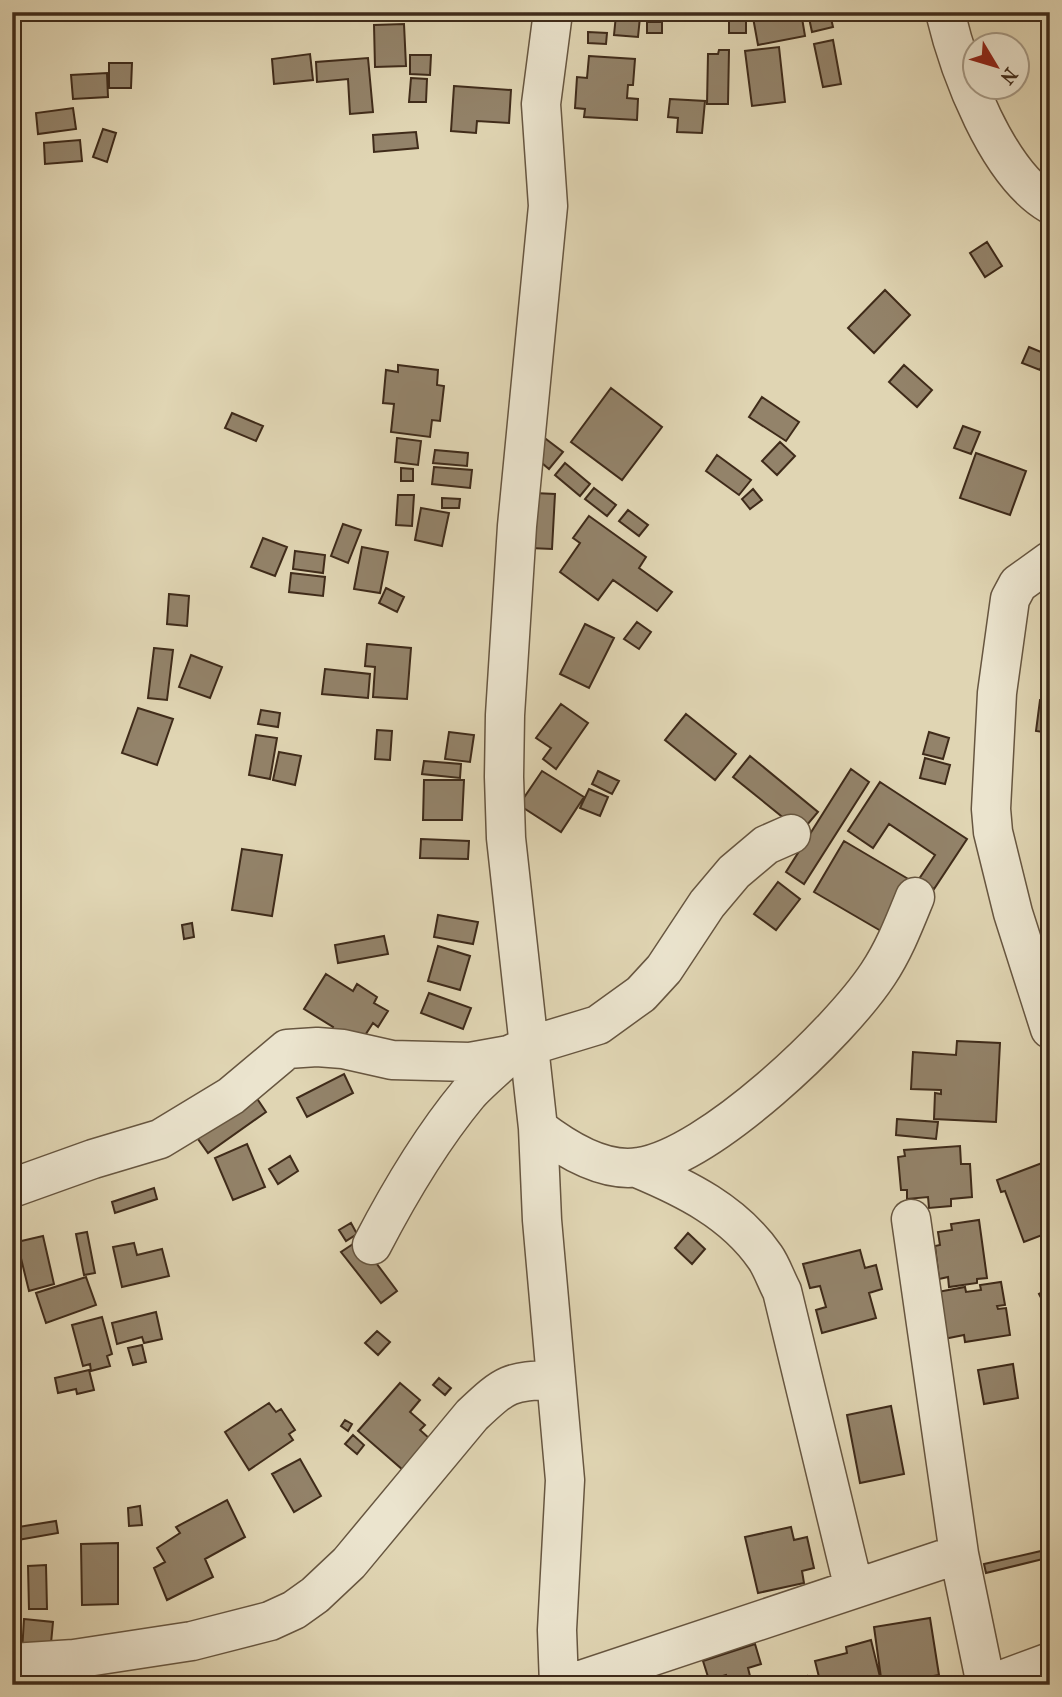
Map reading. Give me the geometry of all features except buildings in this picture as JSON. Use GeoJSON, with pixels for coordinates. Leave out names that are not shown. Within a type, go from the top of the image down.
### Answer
{"type":"FeatureCollection","features":[{"type":"Feature","properties":{"kind":"street"},"geometry":{"type":"LineString","coordinates":[[553,12],[541,104],[548,206],[517,526],[505,715],[506,838],[519,1050],[538,1128],[542,1220],[565,1480],[557,1630],[559,1685]]}},
{"type":"Feature","properties":{"kind":"street"},"geometry":{"type":"LineString","coordinates":[[945,12],[968,81],[997,147],[1022,183],[1050,204]]}},
{"type":"Feature","properties":{"kind":"street"},"geometry":{"type":"LineString","coordinates":[[1050,561],[1018,584],[1010,599],[997,693],[991,809],[996,844],[1013,913],[1050,1029]]}},
{"type":"Feature","properties":{"kind":"street"},"geometry":{"type":"LineString","coordinates":[[12,1188],[160,1139],[231,1096],[287,1049],[302,1046],[342,1049],[377,1058],[470,1062],[582,1032],[598,1025],[641,994],[664,969],[707,904],[734,872],[766,845],[791,834]]}},
{"type":"Feature","properties":{"kind":"street"},"geometry":{"type":"LineString","coordinates":[[637,1168],[669,1159],[709,1135],[766,1093],[819,1043],[855,1005],[879,973],[915,898]]}},
{"type":"Feature","properties":{"kind":"street"},"geometry":{"type":"LineString","coordinates":[[372,1245],[399,1193],[447,1121],[471,1091],[519,1050]]}},
{"type":"Feature","properties":{"kind":"street"},"geometry":{"type":"LineString","coordinates":[[538,1128],[564,1149],[605,1164],[637,1168],[676,1184],[711,1205],[741,1229],[766,1258],[785,1303],[854,1589]]}},
{"type":"Feature","properties":{"kind":"street"},"geometry":{"type":"LineString","coordinates":[[911,1219],[958,1554],[987,1685],[1050,1662]]}},
{"type":"Feature","properties":{"kind":"street"},"geometry":{"type":"LineString","coordinates":[[12,1663],[74,1659],[192,1641],[270,1621],[294,1610],[315,1595],[349,1563],[472,1415],[489,1399],[501,1389],[519,1381],[555,1380]]}},
{"type":"Feature","properties":{"kind":"street"},"geometry":{"type":"LineString","coordinates":[[566,1685],[958,1554]]}}]}
